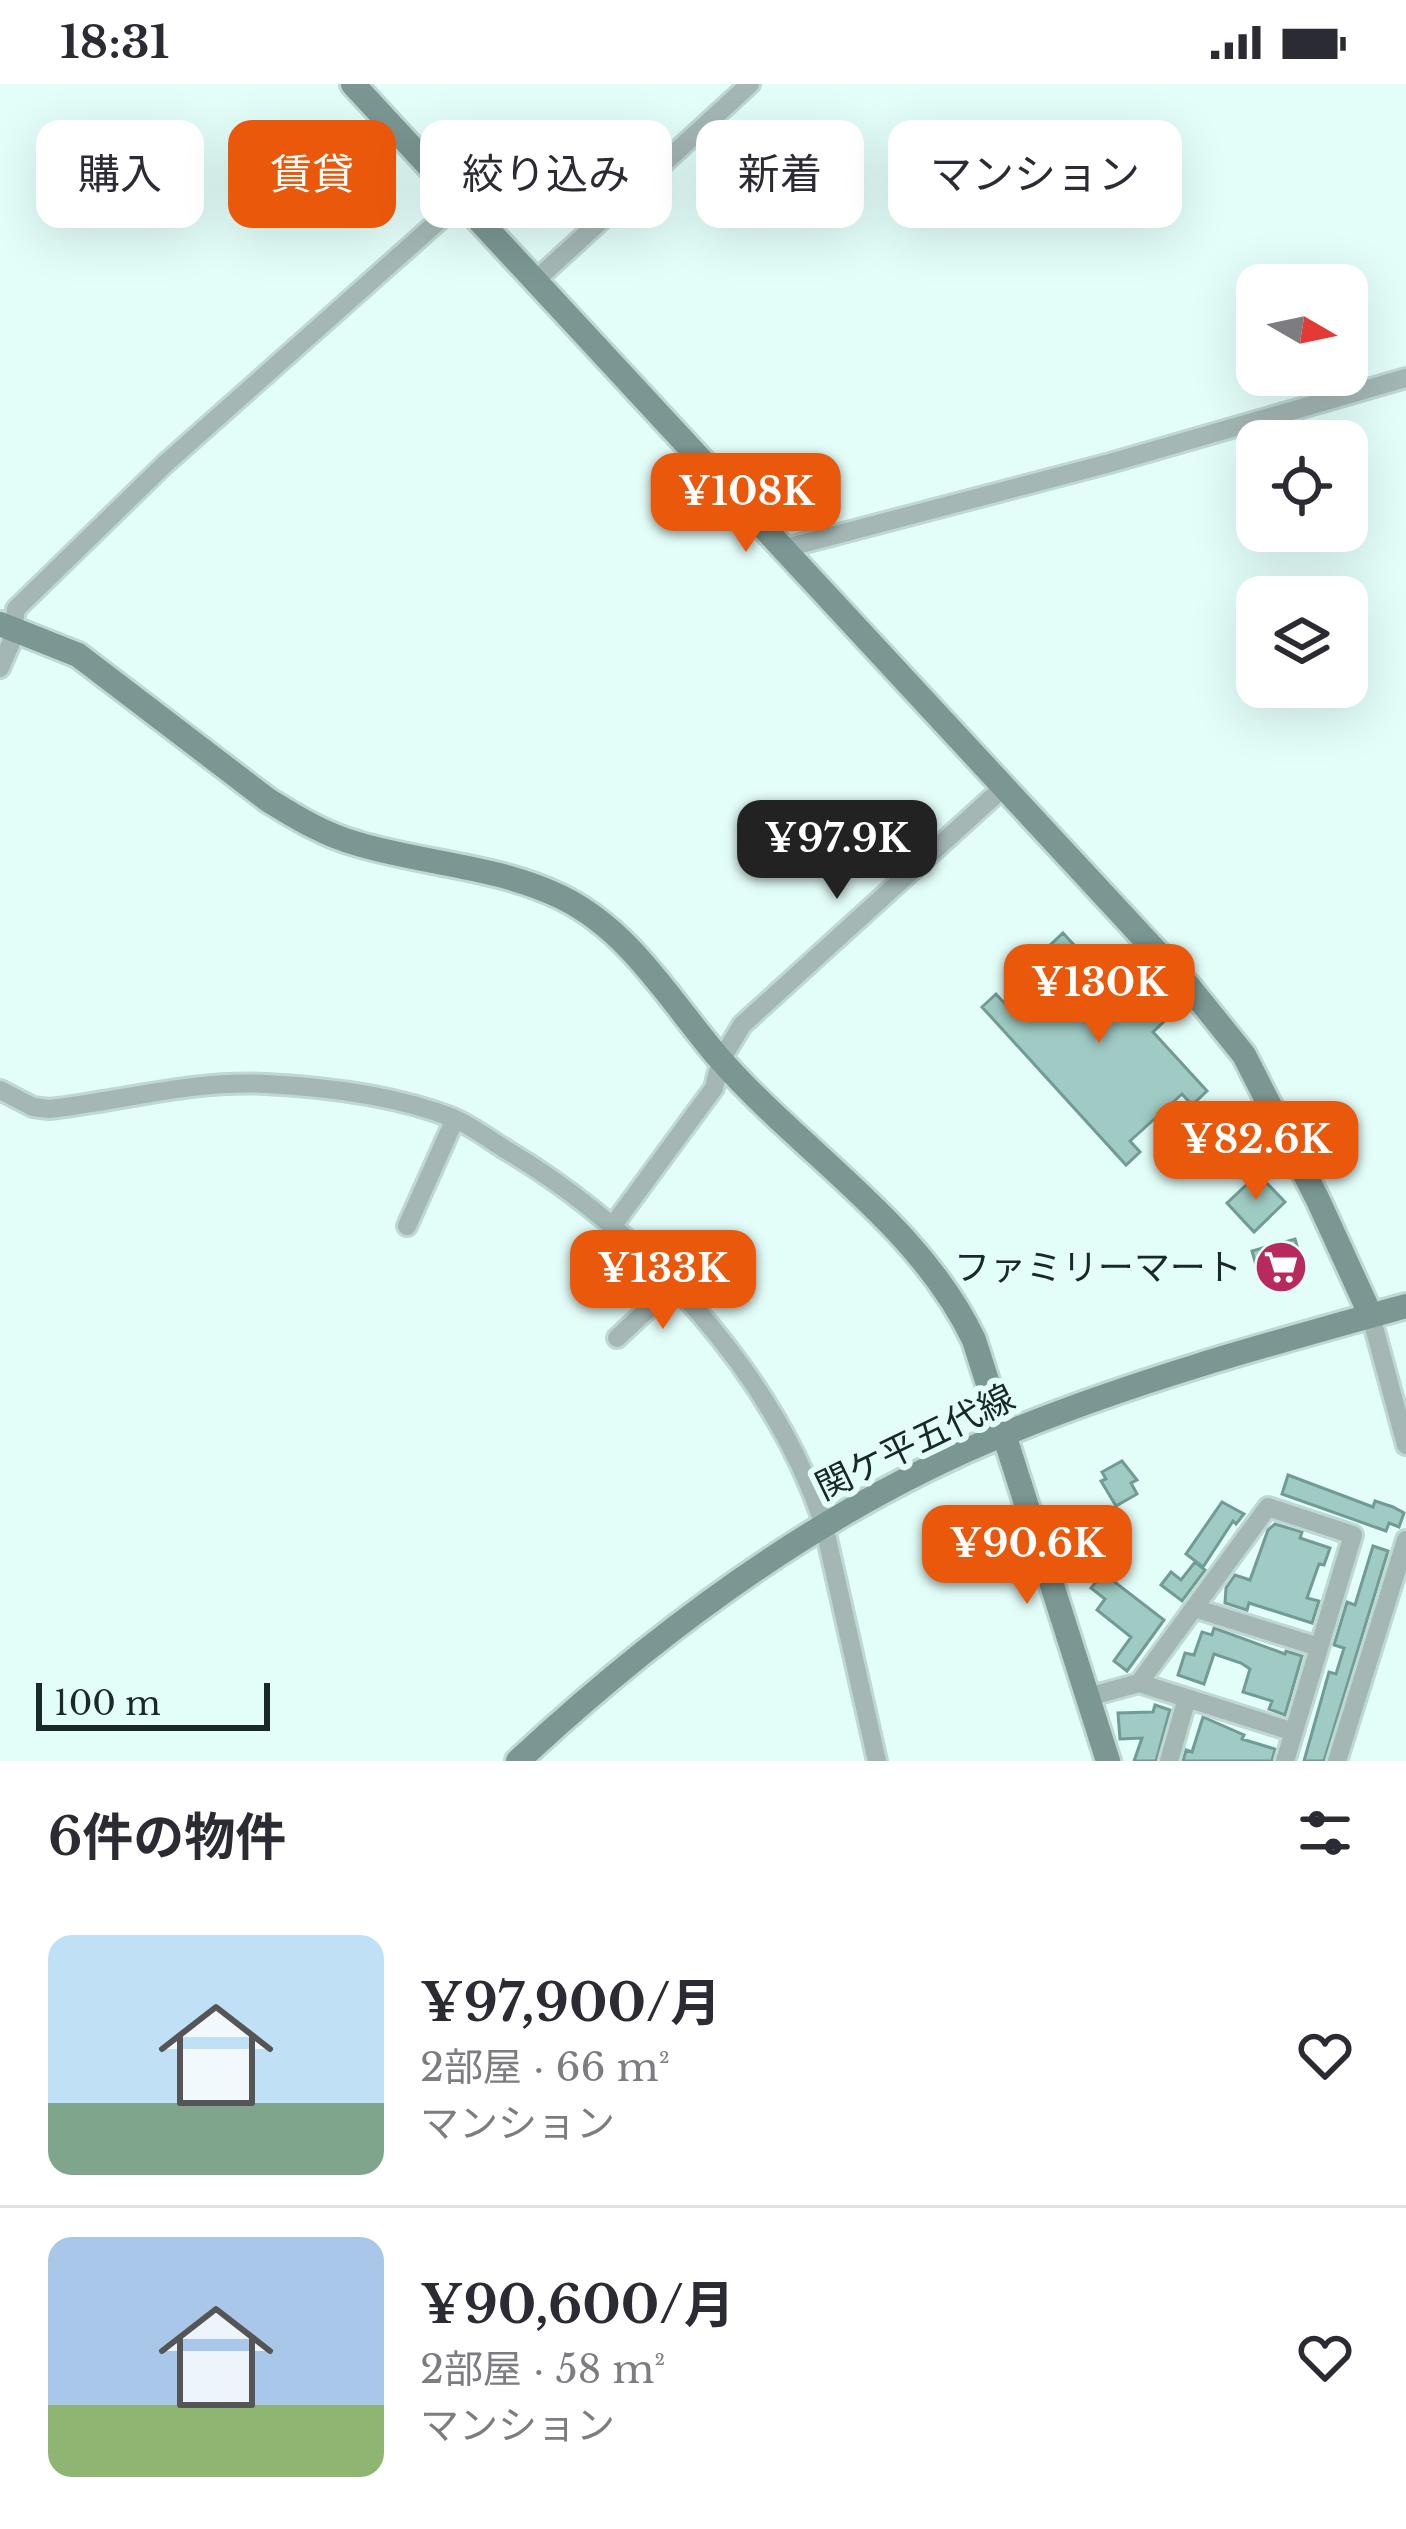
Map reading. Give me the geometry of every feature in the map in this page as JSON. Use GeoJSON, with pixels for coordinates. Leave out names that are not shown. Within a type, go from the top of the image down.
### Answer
{"type":"FeatureCollection","features":[{"type":"Feature","properties":{"kind":"street"},"geometry":{"type":"LineString","coordinates":[[353,84],[420,158]]}},
{"type":"Feature","properties":{"kind":"street"},"geometry":{"type":"LineString","coordinates":[[536,280],[750,84]]}},
{"type":"Feature","properties":{"kind":"street"},"geometry":{"type":"LineString","coordinates":[[0,668],[6,626],[16,610],[166,464],[431,228]]}},
{"type":"Feature","properties":{"kind":"street"},"geometry":{"type":"LineString","coordinates":[[485,228],[1005,786],[1190,988],[1244,1055],[1328,1219],[1371,1316],[1406,1444]]}},
{"type":"Feature","properties":{"kind":"street"},"geometry":{"type":"LineString","coordinates":[[782,549],[1110,463],[1406,378]]}},
{"type":"Feature","properties":{"kind":"street"},"geometry":{"type":"LineString","coordinates":[[6,626],[78,656],[301,820],[365,846],[527,883],[584,910],[625,943],[721,1060],[918,1252],[968,1328],[1108,1761]]}},
{"type":"Feature","properties":{"kind":"street"},"geometry":{"type":"LineString","coordinates":[[614,1224],[714,1088],[721,1060],[742,1025],[1005,786]]}},
{"type":"Feature","properties":{"kind":"street"},"geometry":{"type":"LineString","coordinates":[[0,1090],[33,1107],[49,1109],[187,1087],[266,1084],[380,1099],[454,1119],[544,1173],[614,1224],[721,1338],[805,1474],[824,1526],[877,1761]]}},
{"type":"Feature","properties":{"kind":"street"},"geometry":{"type":"LineString","coordinates":[[407,1226],[454,1119]]}},
{"type":"Feature","properties":{"kind":"street"},"geometry":{"type":"LineString","coordinates":[[616,1338],[672,1287]]}},
{"type":"Feature","properties":{"kind":"street","name":"関ケ平五代線"},"geometry":{"type":"LineString","coordinates":[[518,1761],[673,1628],[824,1526],[1003,1434],[1139,1383],[1406,1306]]}},
{"type":"Feature","properties":{"kind":"street"},"geometry":{"type":"LineString","coordinates":[[1139,1683],[1268,1508],[1352,1535],[1285,1761]]}},
{"type":"Feature","properties":{"kind":"street"},"geometry":{"type":"LineString","coordinates":[[1337,1761],[1406,1540]]}},
{"type":"Feature","properties":{"kind":"street"},"geometry":{"type":"LineString","coordinates":[[1194,1608],[1319,1647]]}},
{"type":"Feature","properties":{"kind":"street"},"geometry":{"type":"LineString","coordinates":[[1088,1697],[1139,1683],[1294,1732]]}},
{"type":"Feature","properties":{"kind":"street"},"geometry":{"type":"LineString","coordinates":[[1169,1761],[1187,1698]]}},
{"type":"Feature","properties":{"kind":"building"},"geometry":{"type":"Polygon","coordinates":[[[1063,933],[1119,994],[1142,974],[1175,1011],[1153,1032],[1207,1091],[1192,1105],[1182,1094],[1130,1141],[1140,1152],[1126,1165],[982,1007],[996,994],[1008,1007],[1059,959],[1048,947],[1063,933]]]}},
{"type":"Feature","properties":{"kind":"building"},"geometry":{"type":"Polygon","coordinates":[[[1258,1174],[1285,1202],[1254,1232],[1227,1203],[1258,1174]]]}},
{"type":"Feature","properties":{"kind":"building"},"geometry":{"type":"Polygon","coordinates":[[[1295,1239],[1303,1267],[1260,1279],[1252,1251],[1295,1239]]]}},
{"type":"Feature","properties":{"kind":"building"},"geometry":{"type":"Polygon","coordinates":[[[1122,1461],[1137,1480],[1131,1483],[1137,1494],[1116,1506],[1101,1481],[1106,1479],[1102,1472],[1122,1461]]]}},
{"type":"Feature","properties":{"kind":"building"},"geometry":{"type":"Polygon","coordinates":[[[1288,1475],[1373,1507],[1375,1501],[1393,1507],[1404,1513],[1399,1527],[1389,1523],[1386,1531],[1282,1494],[1288,1475]]]}},
{"type":"Feature","properties":{"kind":"building"},"geometry":{"type":"Polygon","coordinates":[[[1222,1502],[1244,1514],[1236,1524],[1233,1521],[1203,1567],[1186,1554],[1222,1502]]]}},
{"type":"Feature","properties":{"kind":"building"},"geometry":{"type":"Polygon","coordinates":[[[1275,1524],[1330,1548],[1307,1598],[1319,1601],[1312,1623],[1249,1603],[1247,1610],[1225,1603],[1226,1588],[1235,1575],[1250,1580],[1268,1530],[1275,1524]]]}},
{"type":"Feature","properties":{"kind":"building"},"geometry":{"type":"Polygon","coordinates":[[[1373,1546],[1388,1551],[1324,1761],[1304,1761],[1329,1672],[1336,1674],[1344,1648],[1334,1645],[1347,1602],[1355,1605],[1373,1546]]]}},
{"type":"Feature","properties":{"kind":"building"},"geometry":{"type":"Polygon","coordinates":[[[1195,1562],[1205,1570],[1182,1601],[1161,1585],[1171,1572],[1181,1580],[1195,1562]]]}},
{"type":"Feature","properties":{"kind":"building"},"geometry":{"type":"Polygon","coordinates":[[[1103,1573],[1164,1620],[1127,1671],[1114,1661],[1131,1637],[1097,1610],[1105,1599],[1091,1588],[1103,1573]]]}},
{"type":"Feature","properties":{"kind":"building"},"geometry":{"type":"Polygon","coordinates":[[[1214,1628],[1302,1656],[1285,1715],[1269,1709],[1272,1701],[1243,1692],[1250,1669],[1241,1663],[1214,1654],[1204,1684],[1178,1675],[1185,1653],[1194,1655],[1202,1632],[1212,1635],[1214,1628]]]}},
{"type":"Feature","properties":{"kind":"building"},"geometry":{"type":"Polygon","coordinates":[[[1155,1705],[1170,1710],[1156,1761],[1134,1761],[1142,1738],[1120,1739],[1118,1713],[1153,1712],[1155,1705]]]}},
{"type":"Feature","properties":{"kind":"building"},"geometry":{"type":"Polygon","coordinates":[[[1203,1717],[1244,1735],[1242,1739],[1275,1749],[1272,1761],[1183,1761],[1186,1750],[1192,1752],[1203,1717]]]}},
{"type":"Feature","properties":{"kind":"place","name":"ファミリーマート"},"geometry":{"type":"Point","coordinates":[1281,1267]}}]}
